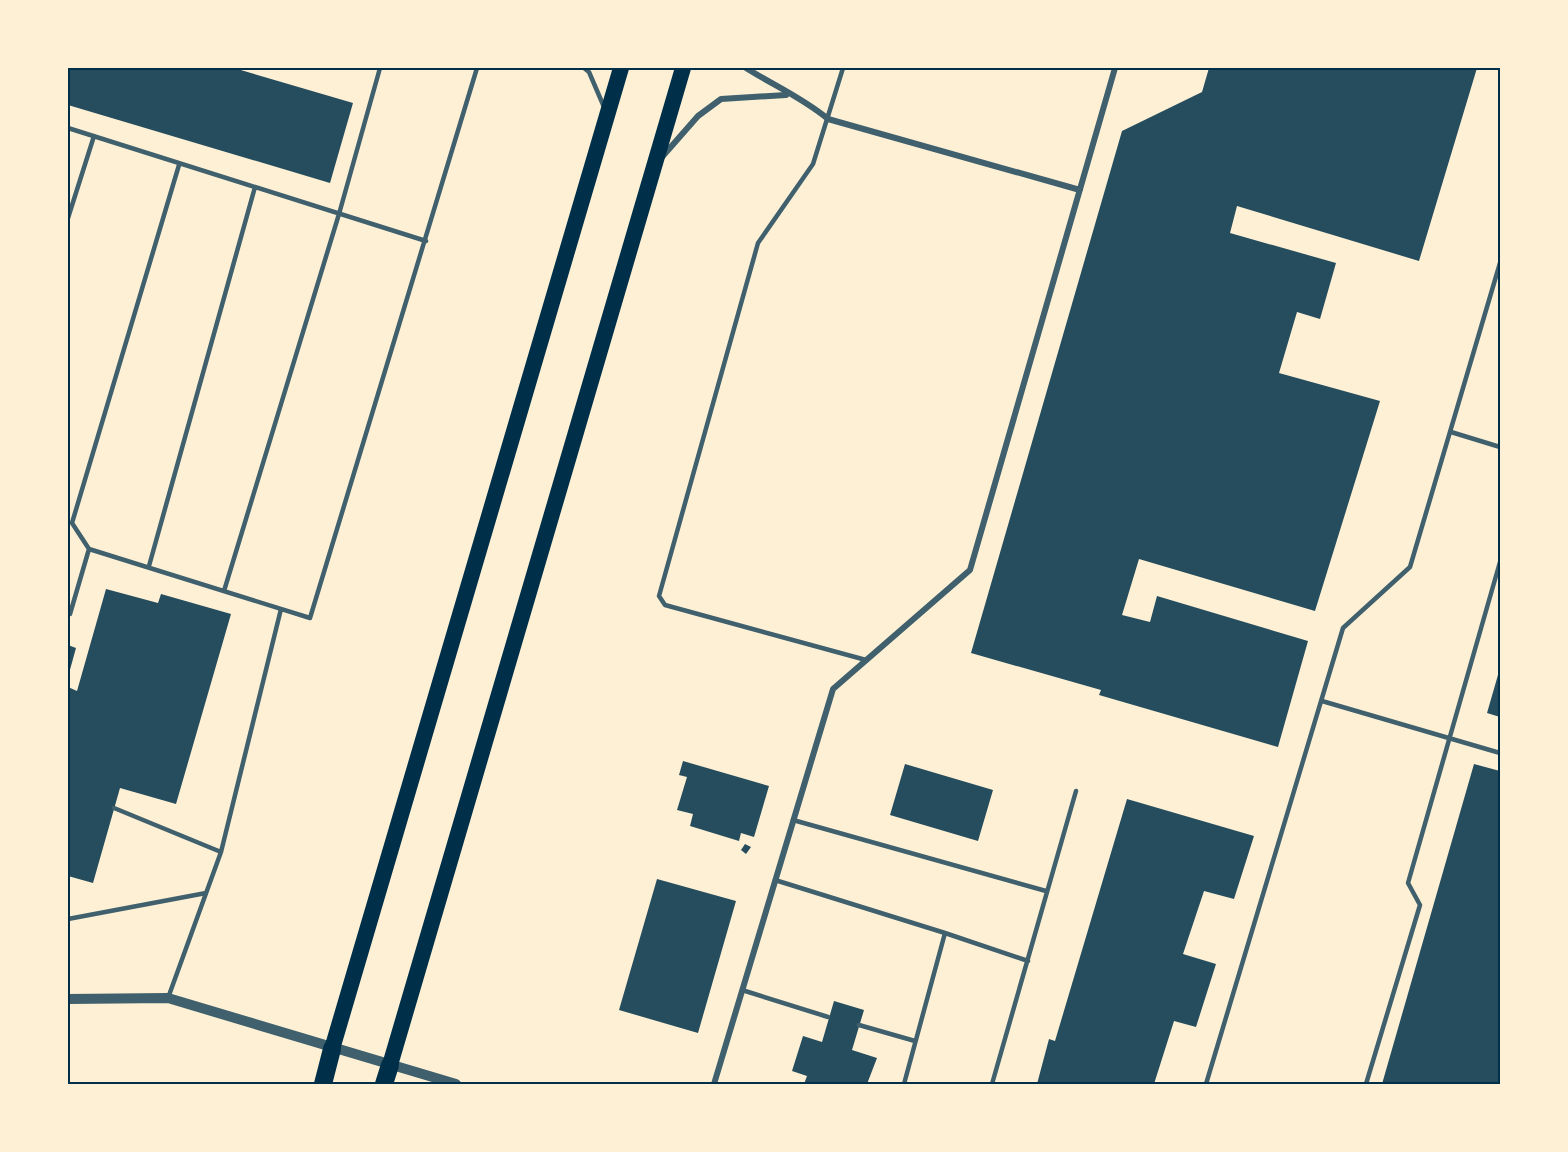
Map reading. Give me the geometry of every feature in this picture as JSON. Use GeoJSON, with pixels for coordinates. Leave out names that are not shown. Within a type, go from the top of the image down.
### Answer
{"type":"FeatureCollection","features":[{"type":"Feature","properties":{"kind":"highway"},"geometry":{"type":"LineString","coordinates":[[323,1084],[621,68]]}},
{"type":"Feature","properties":{"kind":"highway"},"geometry":{"type":"LineString","coordinates":[[384,1084],[683,68]]}},
{"type":"Feature","properties":{"kind":"street"},"geometry":{"type":"LineString","coordinates":[[746,68],[788,95],[809,103],[828,119],[1080,190]]}},
{"type":"Feature","properties":{"kind":"street"},"geometry":{"type":"LineString","coordinates":[[714,1084],[832,689],[970,570],[1115,68]]}},
{"type":"Feature","properties":{"kind":"street"},"geometry":{"type":"LineString","coordinates":[[656,165],[698,116],[721,99],[788,95]]}},
{"type":"Feature","properties":{"kind":"street"},"geometry":{"type":"LineString","coordinates":[[68,999],[168,998],[332,1049],[456,1084]]}},
{"type":"Feature","properties":{"kind":"lane"},"geometry":{"type":"LineString","coordinates":[[224,591],[339,214],[380,68]]}},
{"type":"Feature","properties":{"kind":"lane"},"geometry":{"type":"LineString","coordinates":[[179,165],[72,523],[89,549],[310,618],[477,68]]}},
{"type":"Feature","properties":{"kind":"lane"},"geometry":{"type":"LineString","coordinates":[[584,68],[589,72],[607,114]]}},
{"type":"Feature","properties":{"kind":"lane"},"geometry":{"type":"LineString","coordinates":[[843,68],[813,164],[758,243],[659,596],[665,605],[866,660]]}},
{"type":"Feature","properties":{"kind":"lane"},"geometry":{"type":"LineString","coordinates":[[68,128],[179,165],[426,241]]}},
{"type":"Feature","properties":{"kind":"lane"},"geometry":{"type":"LineString","coordinates":[[68,218],[94,136]]}},
{"type":"Feature","properties":{"kind":"lane"},"geometry":{"type":"LineString","coordinates":[[149,566],[255,188]]}},
{"type":"Feature","properties":{"kind":"lane"},"geometry":{"type":"LineString","coordinates":[[1206,1084],[1343,628],[1410,567],[1500,263]]}},
{"type":"Feature","properties":{"kind":"lane"},"geometry":{"type":"LineString","coordinates":[[1451,432],[1500,447]]}},
{"type":"Feature","properties":{"kind":"lane"},"geometry":{"type":"LineString","coordinates":[[68,614],[70,614],[89,549]]}},
{"type":"Feature","properties":{"kind":"lane"},"geometry":{"type":"LineString","coordinates":[[1366,1084],[1420,905],[1408,883],[1500,562]]}},
{"type":"Feature","properties":{"kind":"lane"},"geometry":{"type":"LineString","coordinates":[[168,998],[220,852],[281,609]]}},
{"type":"Feature","properties":{"kind":"lane"},"geometry":{"type":"LineString","coordinates":[[1322,701],[1500,753]]}},
{"type":"Feature","properties":{"kind":"lane"},"geometry":{"type":"LineString","coordinates":[[992,1084],[1076,791]]}},
{"type":"Feature","properties":{"kind":"lane"},"geometry":{"type":"LineString","coordinates":[[114,808],[220,852]]}},
{"type":"Feature","properties":{"kind":"lane"},"geometry":{"type":"LineString","coordinates":[[793,820],[1046,891]]}},
{"type":"Feature","properties":{"kind":"lane"},"geometry":{"type":"LineString","coordinates":[[775,880],[1028,961]]}},
{"type":"Feature","properties":{"kind":"lane"},"geometry":{"type":"LineString","coordinates":[[68,919],[206,893]]}},
{"type":"Feature","properties":{"kind":"lane"},"geometry":{"type":"LineString","coordinates":[[904,1084],[945,933]]}},
{"type":"Feature","properties":{"kind":"lane"},"geometry":{"type":"LineString","coordinates":[[742,990],[828,1017]]}},
{"type":"Feature","properties":{"kind":"lane"},"geometry":{"type":"LineString","coordinates":[[859,1025],[915,1041]]}},
{"type":"Feature","properties":{"kind":"building"},"geometry":{"type":"Polygon","coordinates":[[[68,68],[234,68],[353,103],[330,183],[68,105],[68,68]]]}},
{"type":"Feature","properties":{"kind":"building"},"geometry":{"type":"Polygon","coordinates":[[[1209,68],[1477,68],[1419,261],[1237,206],[1230,233],[1336,263],[1320,319],[1297,312],[1279,373],[1380,401],[1315,611],[1139,559],[1122,615],[1150,622],[1157,596],[1308,641],[1278,747],[1099,695],[1101,690],[971,653],[1122,131],[1202,92],[1209,68]]]}},
{"type":"Feature","properties":{"kind":"building"},"geometry":{"type":"Polygon","coordinates":[[[106,589],[158,603],[161,594],[231,614],[176,804],[120,788],[93,883],[68,876],[68,687],[77,691],[106,589]]]}},
{"type":"Feature","properties":{"kind":"building"},"geometry":{"type":"Polygon","coordinates":[[[68,645],[76,648],[68,677],[68,645]]]}},
{"type":"Feature","properties":{"kind":"building"},"geometry":{"type":"Polygon","coordinates":[[[1500,668],[1500,717],[1487,713],[1500,668]]]}},
{"type":"Feature","properties":{"kind":"building"},"geometry":{"type":"Polygon","coordinates":[[[683,761],[769,786],[754,837],[741,833],[739,841],[690,826],[693,814],[677,810],[687,777],[679,775],[683,761]]]}},
{"type":"Feature","properties":{"kind":"building"},"geometry":{"type":"Polygon","coordinates":[[[905,764],[993,790],[978,841],[890,815],[905,764]]]}},
{"type":"Feature","properties":{"kind":"building"},"geometry":{"type":"Polygon","coordinates":[[[1474,764],[1500,771],[1500,1072],[1498,1081],[1500,1084],[1382,1084],[1474,764]]]}},
{"type":"Feature","properties":{"kind":"building"},"geometry":{"type":"Polygon","coordinates":[[[1127,799],[1254,836],[1234,899],[1204,891],[1183,954],[1216,964],[1196,1027],[1174,1021],[1154,1084],[1037,1084],[1049,1039],[1055,1041],[1127,799]]]}},
{"type":"Feature","properties":{"kind":"building"},"geometry":{"type":"Polygon","coordinates":[[[745,844],[751,847],[746,854],[741,850],[745,844]]]}},
{"type":"Feature","properties":{"kind":"building"},"geometry":{"type":"Polygon","coordinates":[[[657,879],[736,901],[698,1033],[619,1010],[657,879]]]}},
{"type":"Feature","properties":{"kind":"building"},"geometry":{"type":"Polygon","coordinates":[[[834,1001],[864,1010],[852,1050],[877,1058],[867,1084],[804,1084],[807,1076],[792,1071],[803,1036],[822,1042],[834,1001]]]}}]}
